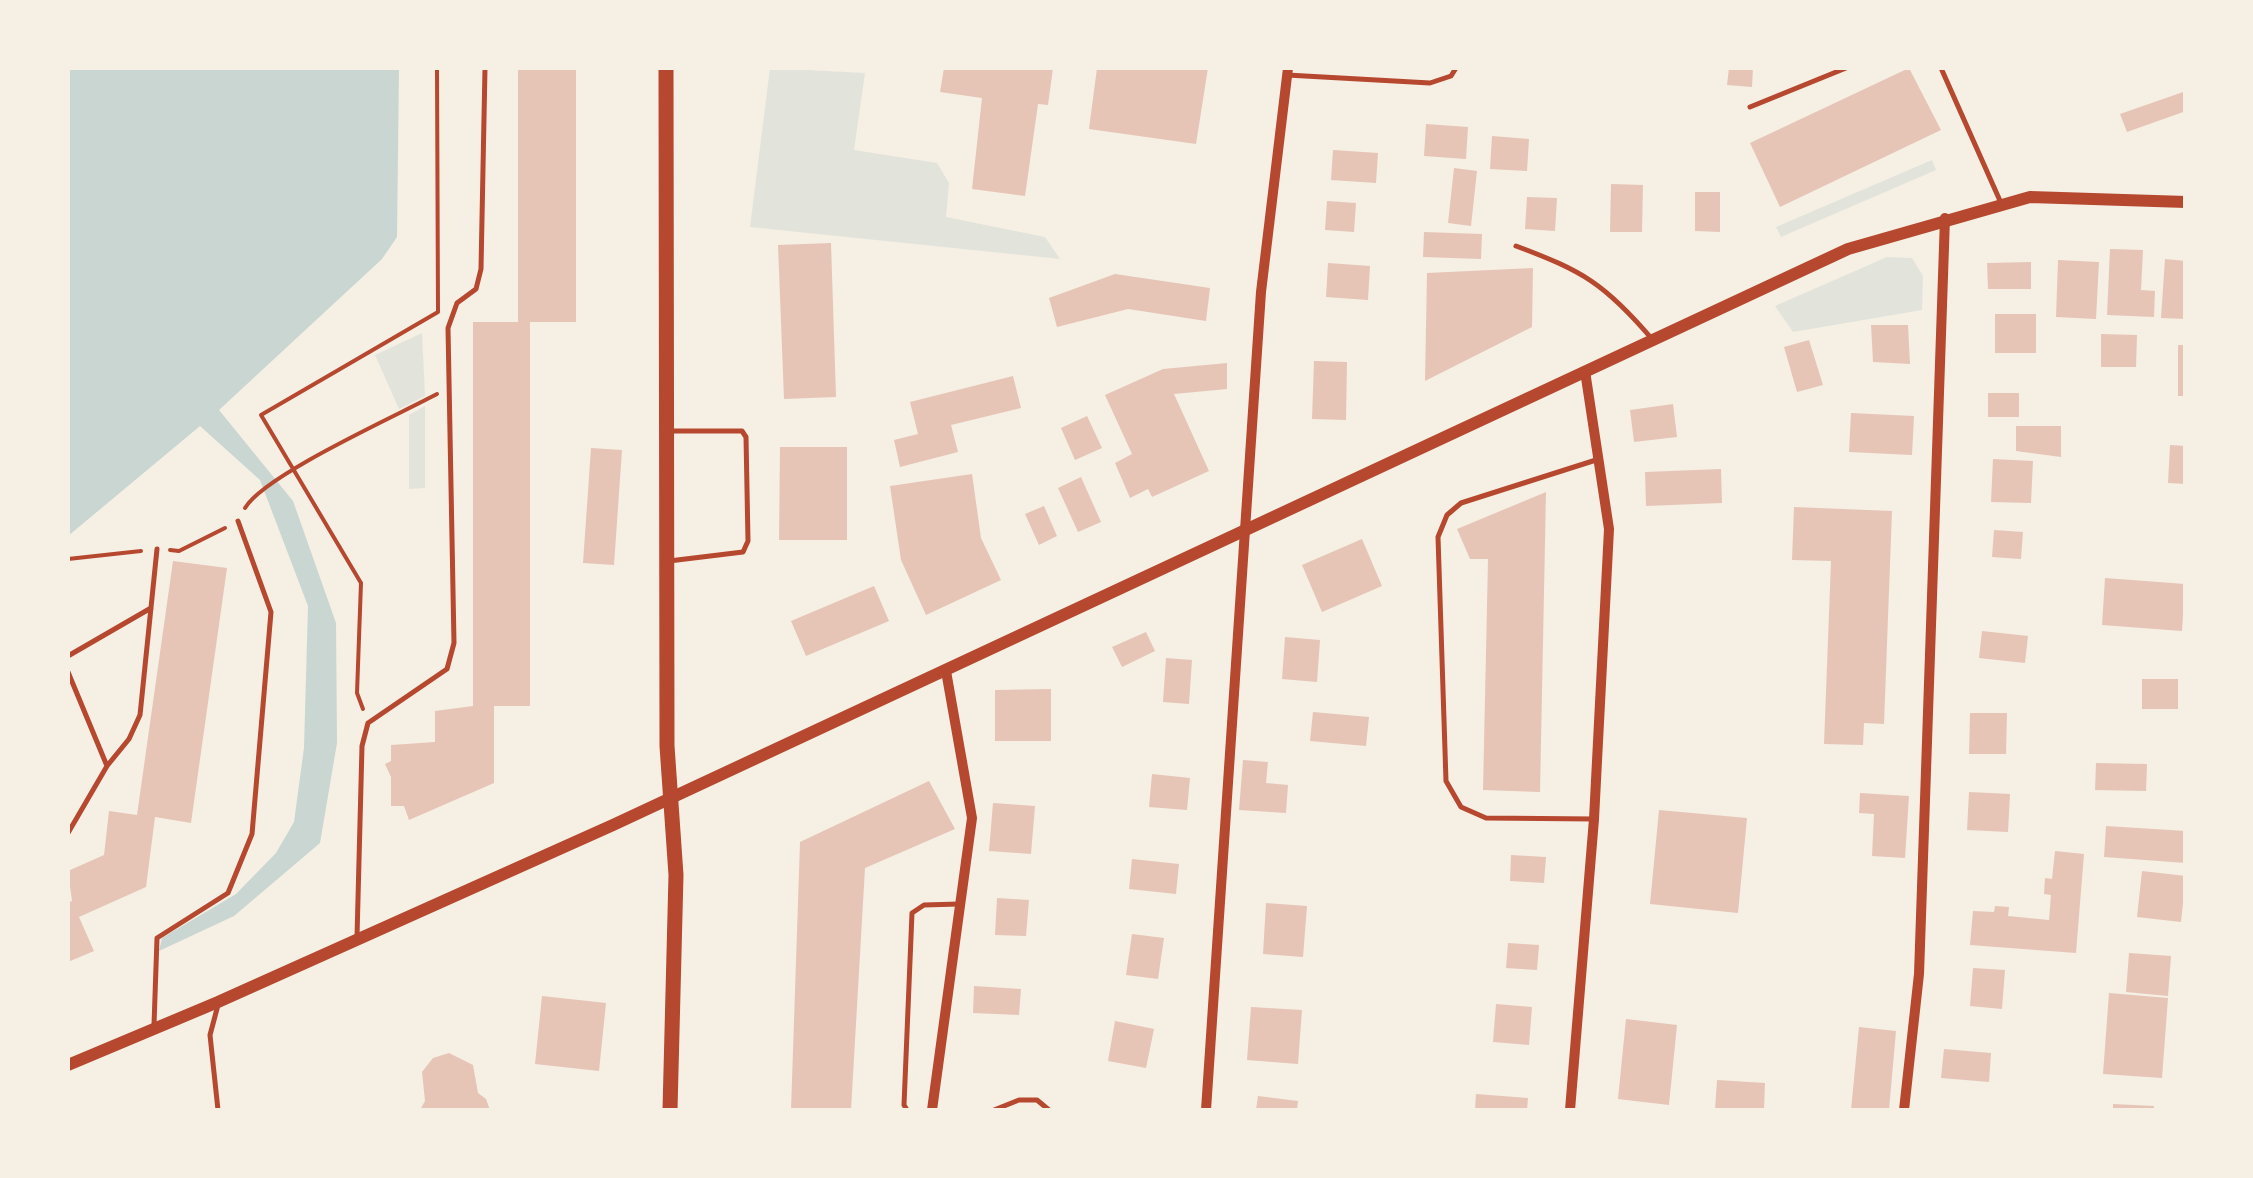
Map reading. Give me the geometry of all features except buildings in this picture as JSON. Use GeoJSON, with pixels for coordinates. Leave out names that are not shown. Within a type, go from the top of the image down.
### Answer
{"type":"FeatureCollection","features":[{"type":"Feature","properties":{"kind":"main road"},"geometry":{"type":"LineString","coordinates":[[666,68],[666,561],[670,796],[676,875],[670,1110]]}},
{"type":"Feature","properties":{"kind":"street"},"geometry":{"type":"LineString","coordinates":[[1206,1110],[1261,292],[1288,72]]}},
{"type":"Feature","properties":{"kind":"street"},"geometry":{"type":"LineString","coordinates":[[68,1065],[357,940],[946,671],[1848,249],[1945,218],[2030,197],[2186,202]]}},
{"type":"Feature","properties":{"kind":"street"},"geometry":{"type":"LineString","coordinates":[[1904,1110],[1919,974],[1945,218]]}},
{"type":"Feature","properties":{"kind":"street"},"geometry":{"type":"LineString","coordinates":[[1570,1110],[1594,819],[1609,529],[1585,371]]}},
{"type":"Feature","properties":{"kind":"street"},"geometry":{"type":"LineString","coordinates":[[932,1110],[972,818],[946,671]]}},
{"type":"Feature","properties":{"kind":"lane"},"geometry":{"type":"LineString","coordinates":[[357,940],[362,746],[368,723],[447,670],[454,643],[446,389],[448,328],[457,302],[476,289],[481,269],[485,68]]}},
{"type":"Feature","properties":{"kind":"lane"},"geometry":{"type":"LineString","coordinates":[[1288,72],[1430,83],[1452,76],[1456,68]]}},
{"type":"Feature","properties":{"kind":"lane"},"geometry":{"type":"LineString","coordinates":[[1750,107],[1846,68]]}},
{"type":"Feature","properties":{"kind":"lane"},"geometry":{"type":"LineString","coordinates":[[1942,68],[2000,203]]}},
{"type":"Feature","properties":{"kind":"lane"},"geometry":{"type":"LineString","coordinates":[[1516,246],[1576,268],[1618,298],[1652,338]]}},
{"type":"Feature","properties":{"kind":"lane"},"geometry":{"type":"LineString","coordinates":[[666,431],[742,431],[746,437],[748,541],[743,552],[666,561]]}},
{"type":"Feature","properties":{"kind":"lane"},"geometry":{"type":"LineString","coordinates":[[1594,819],[1486,818],[1462,807],[1446,781],[1438,537],[1446,515],[1462,503],[1598,459]]}},
{"type":"Feature","properties":{"kind":"lane"},"geometry":{"type":"LineString","coordinates":[[154,1028],[156,938],[228,893],[252,834],[271,612],[238,522]]}},
{"type":"Feature","properties":{"kind":"lane"},"geometry":{"type":"LineString","coordinates":[[68,833],[140,715],[157,549]]}},
{"type":"Feature","properties":{"kind":"lane"},"geometry":{"type":"LineString","coordinates":[[68,656],[151,608]]}},
{"type":"Feature","properties":{"kind":"lane"},"geometry":{"type":"LineString","coordinates":[[68,672],[107,766]]}},
{"type":"Feature","properties":{"kind":"lane"},"geometry":{"type":"LineString","coordinates":[[908,1110],[904,1106],[912,912],[924,904],[962,904]]}},
{"type":"Feature","properties":{"kind":"lane"},"geometry":{"type":"LineString","coordinates":[[218,1002],[210,1035],[218,1110]]}},
{"type":"Feature","properties":{"kind":"lane"},"geometry":{"type":"LineString","coordinates":[[994,1110],[1019,1100],[1037,1100],[1049,1110]]}},
{"type":"Feature","properties":{"kind":"path"},"geometry":{"type":"LineString","coordinates":[[368,723],[357,693],[361,583],[292,472],[262,415],[438,312],[437,68]]}},
{"type":"Feature","properties":{"kind":"path"},"geometry":{"type":"LineString","coordinates":[[252,497],[446,389]]}},
{"type":"Feature","properties":{"kind":"shaded area"},"geometry":{"type":"Polygon","coordinates":[[[68,68],[399,68],[397,237],[382,259],[219,410],[293,501],[336,623],[337,743],[320,843],[234,916],[159,951],[162,938],[236,894],[276,853],[294,822],[304,748],[308,606],[260,480],[200,426],[68,536],[68,68]]]}},
{"type":"Feature","properties":{"kind":"shaded area"},"geometry":{"type":"Polygon","coordinates":[[[770,68],[865,73],[854,150],[937,163],[949,183],[946,217],[1045,237],[1060,259],[750,227],[770,68]]]}},
{"type":"Feature","properties":{"kind":"shaded area"},"geometry":{"type":"Polygon","coordinates":[[[1932,160],[1936,170],[1781,237],[1776,227],[1932,160]]]}},
{"type":"Feature","properties":{"kind":"shaded area"},"geometry":{"type":"Polygon","coordinates":[[[1887,257],[1912,258],[1923,276],[1922,310],[1793,332],[1775,306],[1887,257]]]}},
{"type":"Feature","properties":{"kind":"shaded area"},"geometry":{"type":"Polygon","coordinates":[[[422,333],[425,396],[399,409],[375,355],[422,333]]]}},
{"type":"Feature","properties":{"kind":"shaded area"},"geometry":{"type":"Polygon","coordinates":[[[425,406],[425,488],[409,489],[409,415],[425,406]]]}}]}
